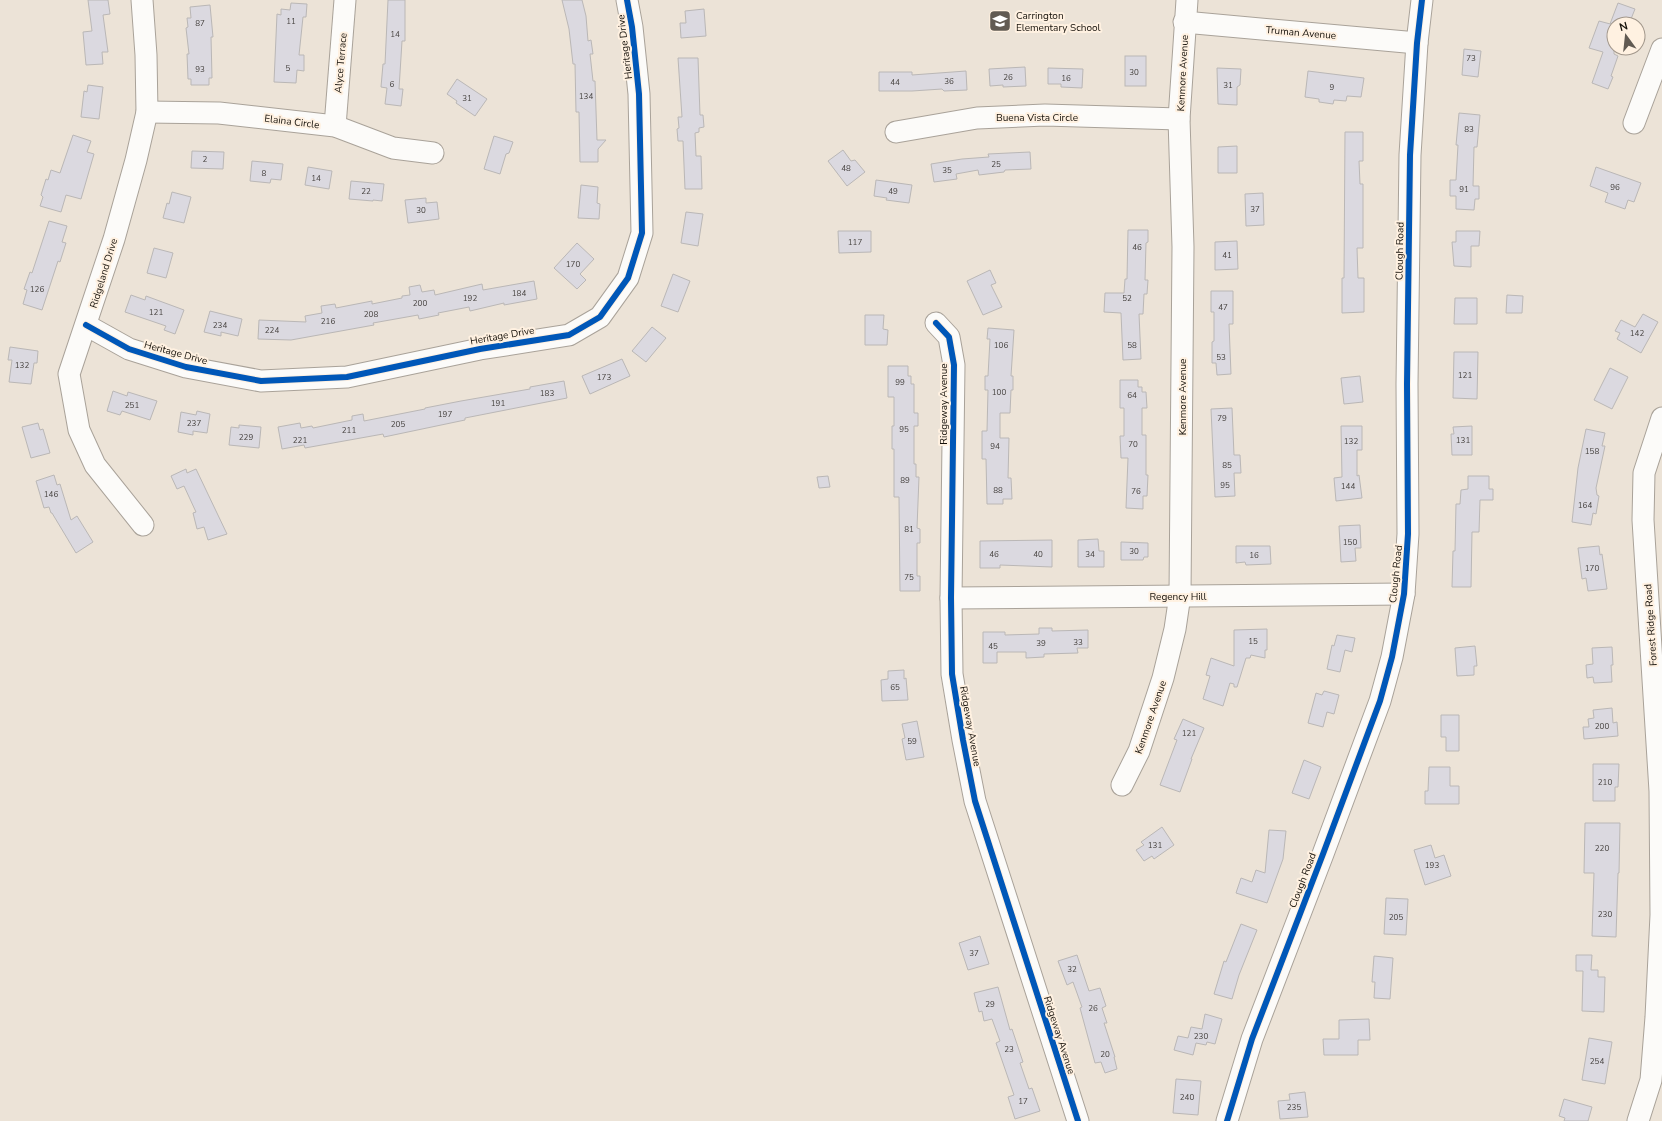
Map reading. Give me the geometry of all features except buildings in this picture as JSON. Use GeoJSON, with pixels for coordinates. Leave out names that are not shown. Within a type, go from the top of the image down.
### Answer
{"type":"FeatureCollection","features":[{"type":"Feature","properties":{"kind":"street","name":"Ridgeland Drive"},"geometry":{"type":"LineString","coordinates":[[142,0],[146,54],[147,112],[136,160],[116,232],[69,374],[78,430],[95,464],[143,525]]}},
{"type":"Feature","properties":{"kind":"street","name":"Alyce Terrace"},"geometry":{"type":"LineString","coordinates":[[335,126],[345,0]]}},
{"type":"Feature","properties":{"kind":"street","name":"Heritage Drive"},"geometry":{"type":"LineString","coordinates":[[86,325],[129,349],[186,367],[261,381],[347,377],[480,349],[569,335],[600,316],[628,278],[642,233],[639,94],[632,27],[627,0]]}},
{"type":"Feature","properties":{"kind":"street","name":"Kenmore Avenue"},"geometry":{"type":"LineString","coordinates":[[1122,785],[1139,752],[1163,678],[1175,630],[1180,595],[1183,247],[1179,119],[1184,22],[1187,0]]}},
{"type":"Feature","properties":{"kind":"street","name":"Clough Road"},"geometry":{"type":"LineString","coordinates":[[1227,1121],[1252,1039],[1380,701],[1392,657],[1404,594],[1408,534],[1407,384],[1410,155],[1417,43],[1422,0]]}},
{"type":"Feature","properties":{"kind":"street","name":"Truman Avenue"},"geometry":{"type":"LineString","coordinates":[[1184,22],[1417,43]]}},
{"type":"Feature","properties":{"kind":"street"},"geometry":{"type":"LineString","coordinates":[[1634,123],[1662,49]]}},
{"type":"Feature","properties":{"kind":"street","name":"Elaina Circle"},"geometry":{"type":"LineString","coordinates":[[147,112],[220,113],[335,126],[394,148],[433,153]]}},
{"type":"Feature","properties":{"kind":"street","name":"Buena Vista Circle"},"geometry":{"type":"LineString","coordinates":[[896,132],[977,118],[1045,115],[1179,119]]}},
{"type":"Feature","properties":{"kind":"street","name":"Ridgeway Avenue"},"geometry":{"type":"LineString","coordinates":[[936,323],[949,337],[954,365],[951,598],[952,674],[963,740],[975,801],[1078,1121]]}},
{"type":"Feature","properties":{"kind":"street","name":"Forest Ridge Road"},"geometry":{"type":"LineString","coordinates":[[1638,1121],[1651,1080],[1661,915],[1660,791],[1643,520],[1653,475],[1662,418]]}},
{"type":"Feature","properties":{"kind":"street","name":"Regency Hill"},"geometry":{"type":"LineString","coordinates":[[951,598],[1404,594]]}},
{"type":"Feature","properties":{"kind":"cycle path"},"geometry":{"type":"LineString","coordinates":[[86,325],[129,349],[186,367],[261,381],[347,377],[480,349],[569,335],[600,317],[628,278],[642,233],[639,94],[632,27],[627,0]]}},
{"type":"Feature","properties":{"kind":"cycle path"},"geometry":{"type":"LineString","coordinates":[[1227,1121],[1252,1039],[1380,701],[1392,657],[1404,594],[1408,534],[1407,384],[1410,155],[1417,43],[1422,0]]}},
{"type":"Feature","properties":{"kind":"cycle path"},"geometry":{"type":"LineString","coordinates":[[936,323],[949,337],[954,365],[951,598],[952,674],[963,740],[975,801],[1078,1121]]}},
{"type":"Feature","properties":{"kind":"place","name":"Carrington Elementary School"},"geometry":{"type":"Point","coordinates":[1000,21]}}]}
